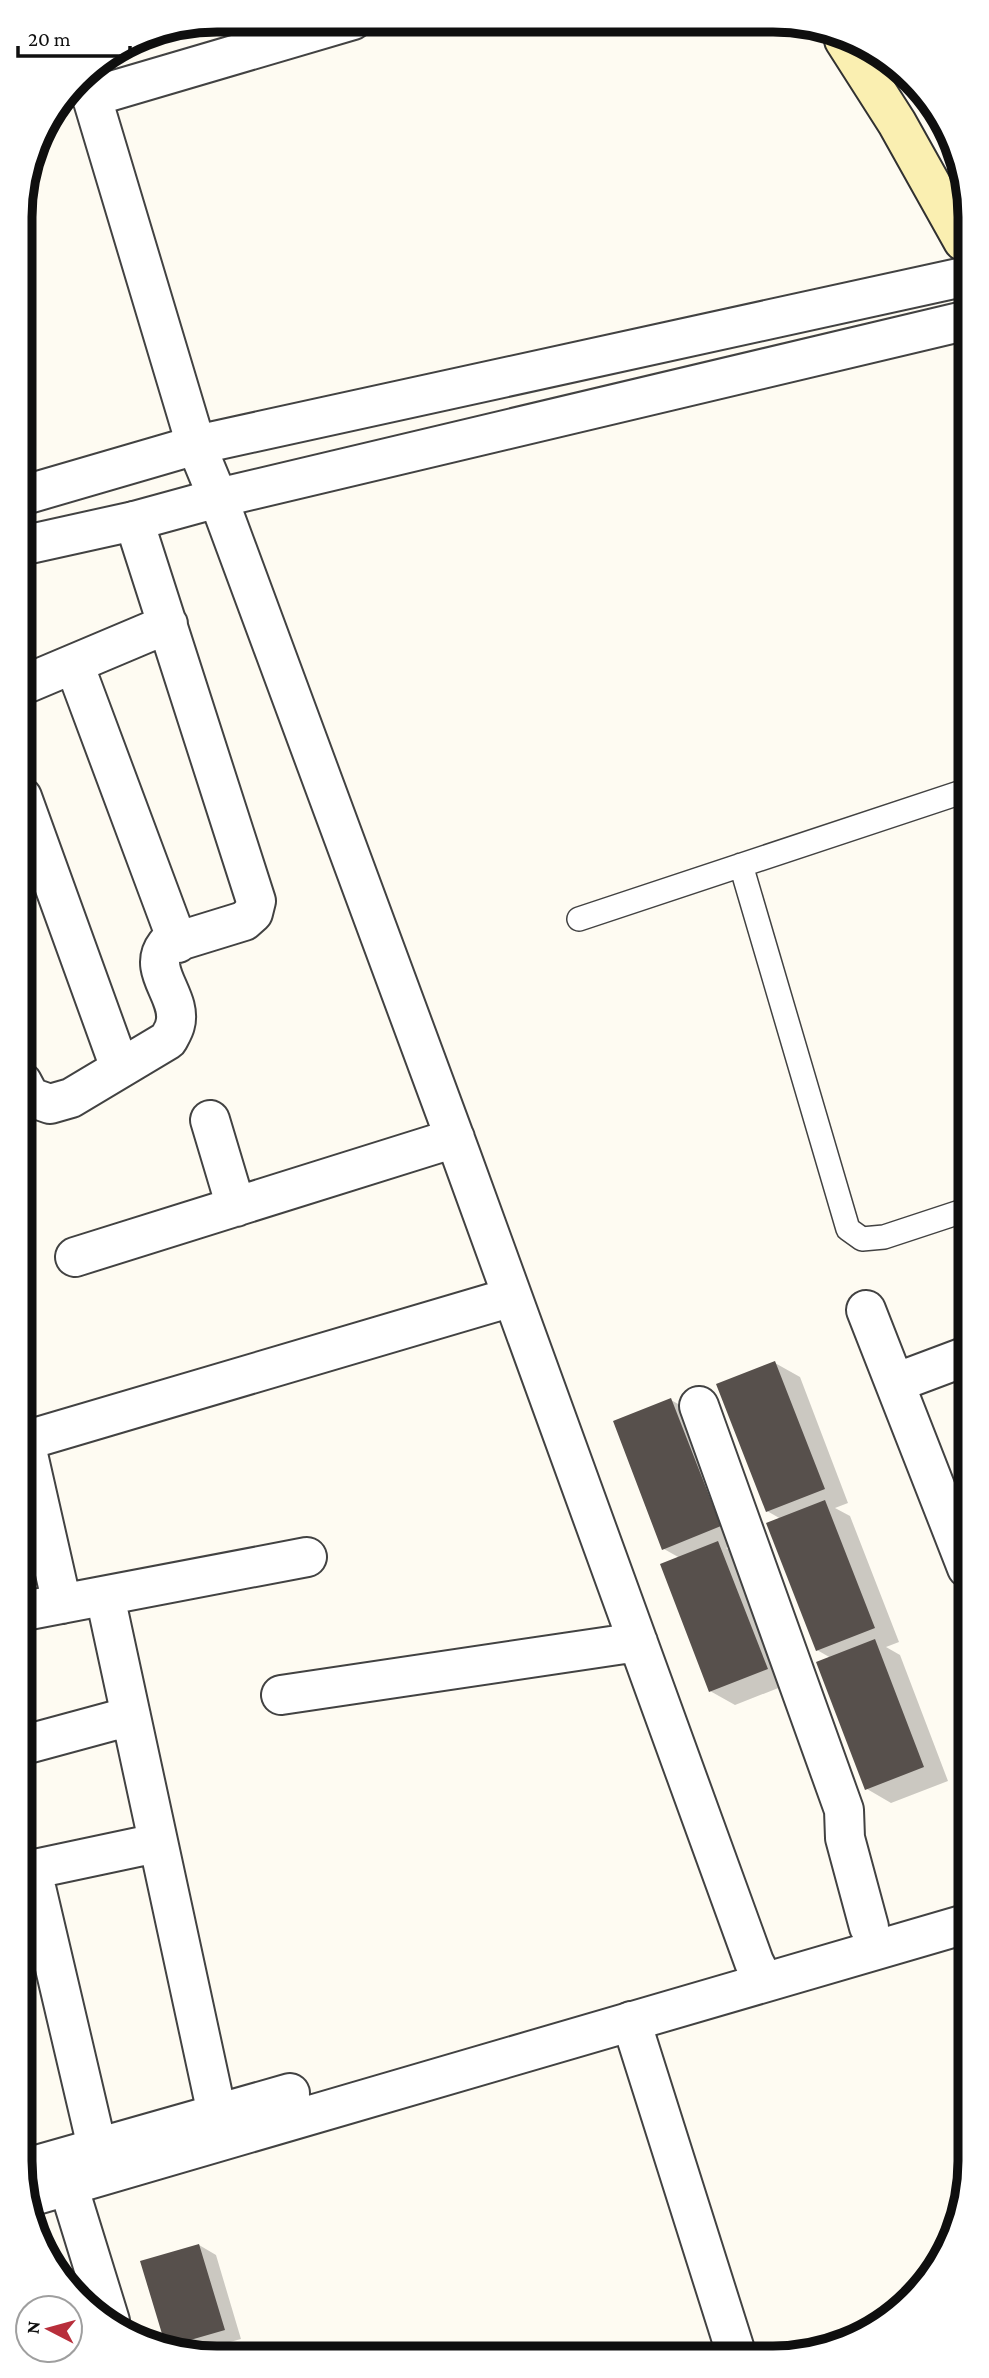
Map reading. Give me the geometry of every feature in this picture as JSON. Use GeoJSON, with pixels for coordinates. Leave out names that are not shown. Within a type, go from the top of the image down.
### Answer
{"type":"FeatureCollection","features":[{"type":"Feature","properties":{"kind":"main road"},"geometry":{"type":"LineString","coordinates":[[850,49],[897,122],[958,232]]}},
{"type":"Feature","properties":{"kind":"street"},"geometry":{"type":"LineString","coordinates":[[303,32],[88,84],[197,445],[455,1138],[759,1972]]}},
{"type":"Feature","properties":{"kind":"street"},"geometry":{"type":"LineString","coordinates":[[32,493],[197,445],[958,278]]}},
{"type":"Feature","properties":{"kind":"street"},"geometry":{"type":"LineString","coordinates":[[32,544],[958,322]]}},
{"type":"Feature","properties":{"kind":"street"},"geometry":{"type":"LineString","coordinates":[[32,1098],[50,1104],[71,1097],[168,1040],[176,1024],[173,1002],[159,965],[160,953],[166,946],[244,921],[253,914],[256,901],[134,521]]}},
{"type":"Feature","properties":{"kind":"street"},"geometry":{"type":"LineString","coordinates":[[32,681],[168,624]]}},
{"type":"Feature","properties":{"kind":"street"},"geometry":{"type":"LineString","coordinates":[[74,664],[178,943]]}},
{"type":"Feature","properties":{"kind":"street"},"geometry":{"type":"LineString","coordinates":[[32,825],[120,1068]]}},
{"type":"Feature","properties":{"kind":"street"},"geometry":{"type":"LineString","coordinates":[[210,1120],[236,1207]]}},
{"type":"Feature","properties":{"kind":"street"},"geometry":{"type":"LineString","coordinates":[[75,1257],[455,1138]]}},
{"type":"Feature","properties":{"kind":"street"},"geometry":{"type":"LineString","coordinates":[[32,1439],[512,1297]]}},
{"type":"Feature","properties":{"kind":"street"},"geometry":{"type":"LineString","coordinates":[[866,1310],[957,1542]]}},
{"type":"Feature","properties":{"kind":"street"},"geometry":{"type":"LineString","coordinates":[[895,1383],[957,1360]]}},
{"type":"Feature","properties":{"kind":"street"},"geometry":{"type":"LineString","coordinates":[[699,1406],[844,1810],[845,1838],[880,1923]]}},
{"type":"Feature","properties":{"kind":"street"},"geometry":{"type":"LineString","coordinates":[[32,1475],[62,1604]]}},
{"type":"Feature","properties":{"kind":"street"},"geometry":{"type":"LineString","coordinates":[[32,1610],[307,1557]]}},
{"type":"Feature","properties":{"kind":"street"},"geometry":{"type":"LineString","coordinates":[[105,1596],[217,2114]]}},
{"type":"Feature","properties":{"kind":"street"},"geometry":{"type":"LineString","coordinates":[[281,1695],[638,1642]]}},
{"type":"Feature","properties":{"kind":"street"},"geometry":{"type":"LineString","coordinates":[[32,1743],[131,1716]]}},
{"type":"Feature","properties":{"kind":"street"},"geometry":{"type":"LineString","coordinates":[[32,1869],[158,1843]]}},
{"type":"Feature","properties":{"kind":"street"},"geometry":{"type":"LineString","coordinates":[[32,1886],[97,2147]]}},
{"type":"Feature","properties":{"kind":"street"},"geometry":{"type":"LineString","coordinates":[[35,2195],[631,2021],[880,1923],[957,1899]]}},
{"type":"Feature","properties":{"kind":"street"},"geometry":{"type":"LineString","coordinates":[[32,2166],[217,2114],[759,1972],[957,1926]]}},
{"type":"Feature","properties":{"kind":"street"},"geometry":{"type":"LineString","coordinates":[[631,2021],[734,2346]]}},
{"type":"Feature","properties":{"kind":"street"},"geometry":{"type":"LineString","coordinates":[[68,2185],[106,2309]]}},
{"type":"Feature","properties":{"kind":"lane"},"geometry":{"type":"LineString","coordinates":[[579,919],[958,794]]}},
{"type":"Feature","properties":{"kind":"lane"},"geometry":{"type":"LineString","coordinates":[[741,866],[848,1229],[862,1239],[884,1237],[957,1213]]}},
{"type":"Feature","properties":{"kind":"building"},"geometry":{"type":"Polygon","coordinates":[[[775,1361],[825,1489],[766,1512],[716,1384],[775,1361]]]}},
{"type":"Feature","properties":{"kind":"building"},"geometry":{"type":"Polygon","coordinates":[[[671,1398],[721,1526],[662,1550],[613,1421],[671,1398]]]}},
{"type":"Feature","properties":{"kind":"building"},"geometry":{"type":"Polygon","coordinates":[[[825,1500],[875,1628],[816,1651],[766,1523],[825,1500]]]}},
{"type":"Feature","properties":{"kind":"building"},"geometry":{"type":"Polygon","coordinates":[[[718,1541],[768,1669],[709,1692],[660,1564],[718,1541]]]}},
{"type":"Feature","properties":{"kind":"building"},"geometry":{"type":"Polygon","coordinates":[[[875,1639],[924,1767],[865,1790],[816,1662],[875,1639]]]}},
{"type":"Feature","properties":{"kind":"building"},"geometry":{"type":"Polygon","coordinates":[[[199,2244],[225,2330],[180,2343],[163,2339],[140,2261],[199,2244]]]}}]}
